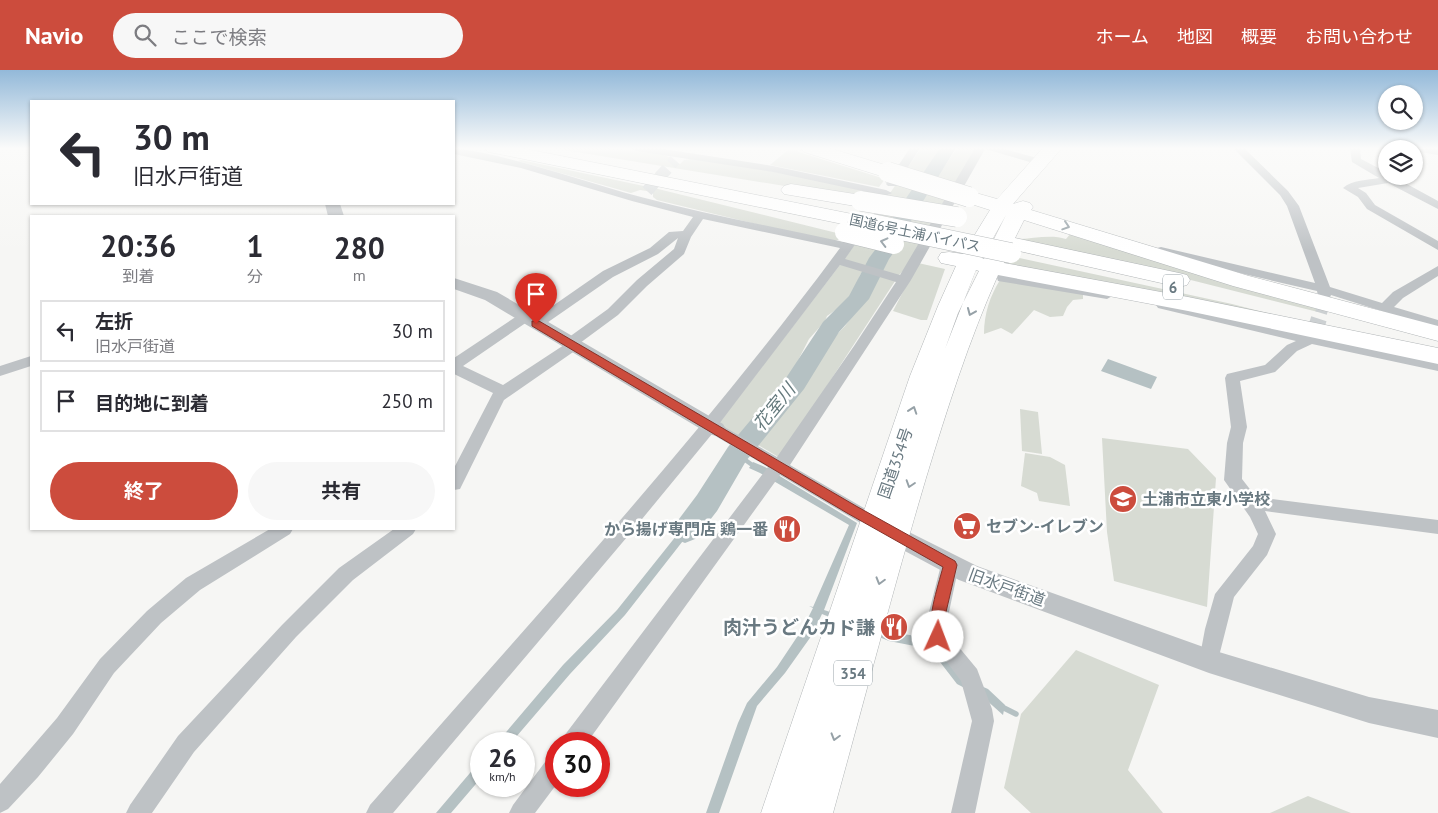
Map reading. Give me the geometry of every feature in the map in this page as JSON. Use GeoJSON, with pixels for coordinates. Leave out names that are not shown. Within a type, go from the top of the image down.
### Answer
{"type":"FeatureCollection","features":[{"type":"Feature","properties":{"kind":"highway"},"geometry":{"type":"LineString","coordinates":[[645,183],[863,222],[957,217],[1008,227],[1107,239],[1240,281],[1438,334]]}},
{"type":"Feature","properties":{"kind":"highway"},"geometry":{"type":"LineString","coordinates":[[682,183],[863,222],[978,266],[1188,304],[1438,356]]}},
{"type":"Feature","properties":{"kind":"highway","name":"国道6号土浦バイパス"},"geometry":{"type":"LineString","coordinates":[[682,183],[863,222],[1008,227],[1438,352]]}},
{"type":"Feature","properties":{"kind":"highway"},"geometry":{"type":"LineString","coordinates":[[923,183],[969,197],[1008,227]]}},
{"type":"Feature","properties":{"kind":"highway"},"geometry":{"type":"LineString","coordinates":[[1008,227],[1030,183]]}},
{"type":"Feature","properties":{"kind":"highway"},"geometry":{"type":"LineString","coordinates":[[1008,227],[1043,183]]}},
{"type":"Feature","properties":{"kind":"highway","name":"国道354号"},"geometry":{"type":"LineString","coordinates":[[781,813],[884,528],[958,343],[978,266],[1008,227]]}},
{"type":"Feature","properties":{"kind":"highway","name":"国道354号"},"geometry":{"type":"LineString","coordinates":[[813,813],[884,528]]}},
{"type":"Feature","properties":{"kind":"street"},"geometry":{"type":"LineString","coordinates":[[582,183],[700,215],[863,222]]}},
{"type":"Feature","properties":{"kind":"street"},"geometry":{"type":"LineString","coordinates":[[837,183],[886,193]]}},
{"type":"Feature","properties":{"kind":"street"},"geometry":{"type":"LineString","coordinates":[[378,813],[714,427],[841,262],[863,222],[893,183]]}},
{"type":"Feature","properties":{"kind":"street"},"geometry":{"type":"LineString","coordinates":[[581,732],[838,383],[959,183]]}},
{"type":"Feature","properties":{"kind":"street"},"geometry":{"type":"LineString","coordinates":[[1273,183],[1284,193],[1292,206],[1324,294]]}},
{"type":"Feature","properties":{"kind":"street"},"geometry":{"type":"LineString","coordinates":[[1370,183],[1349,188],[1362,195],[1371,207],[1438,246]]}},
{"type":"Feature","properties":{"kind":"street"},"geometry":{"type":"LineString","coordinates":[[1403,185],[1432,198],[1438,206]]}},
{"type":"Feature","properties":{"kind":"street"},"geometry":{"type":"LineString","coordinates":[[636,199],[647,191]]}},
{"type":"Feature","properties":{"kind":"street"},"geometry":{"type":"LineString","coordinates":[[455,482],[498,397],[613,312],[642,283],[680,252],[687,234],[700,215]]}},
{"type":"Feature","properties":{"kind":"street"},"geometry":{"type":"LineString","coordinates":[[455,366],[608,274],[654,251],[673,235],[687,234]]}},
{"type":"Feature","properties":{"kind":"street"},"geometry":{"type":"LineString","coordinates":[[1107,239],[1385,308],[1438,325]]}},
{"type":"Feature","properties":{"kind":"street"},"geometry":{"type":"LineString","coordinates":[[841,262],[901,280]]}},
{"type":"Feature","properties":{"kind":"street"},"geometry":{"type":"LineString","coordinates":[[978,266],[1313,337],[1438,366]]}},
{"type":"Feature","properties":{"kind":"street"},"geometry":{"type":"LineString","coordinates":[[1385,308],[1398,295],[1438,270]]}},
{"type":"Feature","properties":{"kind":"street","name":"旧水戸街道"},"geometry":{"type":"LineString","coordinates":[[455,283],[491,296],[950,565],[1209,661],[1369,710],[1438,724]]}},
{"type":"Feature","properties":{"kind":"street"},"geometry":{"type":"LineString","coordinates":[[1209,661],[1215,629],[1225,594],[1260,550],[1267,534],[1252,504],[1233,480],[1233,463],[1239,427],[1232,378],[1270,368],[1292,348],[1313,337]]}},
{"type":"Feature","properties":{"kind":"street"},"geometry":{"type":"LineString","coordinates":[[0,371],[30,361]]}},
{"type":"Feature","properties":{"kind":"street"},"geometry":{"type":"LineString","coordinates":[[455,368],[504,392]]}},
{"type":"Feature","properties":{"kind":"street"},"geometry":{"type":"LineString","coordinates":[[1252,504],[1438,527]]}},
{"type":"Feature","properties":{"kind":"street"},"geometry":{"type":"LineString","coordinates":[[0,801],[30,769],[65,726],[107,666],[154,617],[193,584],[282,530]]}},
{"type":"Feature","properties":{"kind":"street"},"geometry":{"type":"LineString","coordinates":[[138,813],[186,744],[289,631],[346,574],[406,530]]}},
{"type":"Feature","properties":{"kind":"street"},"geometry":{"type":"LineString","coordinates":[[950,565],[939,612],[938,637],[970,676],[979,700],[983,721],[964,813]]}},
{"type":"Feature","properties":{"kind":"street"},"geometry":{"type":"LineString","coordinates":[[521,813],[545,781]]}},
{"type":"Feature","properties":{"kind":"shaded area"},"geometry":{"type":"Polygon","coordinates":[[[595,183],[628,183],[849,236],[835,241],[784,231],[657,200],[653,197],[653,192],[640,190],[631,193],[595,183]]]}},
{"type":"Feature","properties":{"kind":"shaded area"},"geometry":{"type":"Polygon","coordinates":[[[764,183],[829,183],[871,191],[876,201],[764,183]]]}},
{"type":"Feature","properties":{"kind":"shaded area"},"geometry":{"type":"Polygon","coordinates":[[[858,183],[882,183],[879,187],[858,183]]]}},
{"type":"Feature","properties":{"kind":"shaded area"},"geometry":{"type":"Polygon","coordinates":[[[897,183],[922,183],[860,275],[850,300],[827,316],[825,321],[809,339],[790,376],[779,391],[762,407],[754,421],[739,436],[718,424],[846,257],[897,183]]]}},
{"type":"Feature","properties":{"kind":"shaded area"},"geometry":{"type":"Polygon","coordinates":[[[933,183],[956,183],[908,266],[899,275],[780,458],[758,445],[814,369],[816,356],[845,326],[868,295],[886,264],[883,258],[933,183]]]}},
{"type":"Feature","properties":{"kind":"shaded area"},"geometry":{"type":"Polygon","coordinates":[[[1071,233],[1319,306],[1318,312],[1163,273],[1160,269],[1017,239],[1048,237],[1066,239],[1071,233]]]}},
{"type":"Feature","properties":{"kind":"shaded area"},"geometry":{"type":"Polygon","coordinates":[[[1015,257],[1279,316],[1006,267],[1005,261],[1015,257]]]}},
{"type":"Feature","properties":{"kind":"shaded area"},"geometry":{"type":"Polygon","coordinates":[[[918,263],[945,269],[927,320],[921,320],[893,311],[918,263]]]}},
{"type":"Feature","properties":{"kind":"shaded area"},"geometry":{"type":"Polygon","coordinates":[[[1000,280],[1083,294],[1083,299],[1073,300],[1063,316],[1050,317],[1034,310],[1012,334],[1001,328],[984,334],[988,306],[1000,280]]]}},
{"type":"Feature","properties":{"kind":"shaded area"},"geometry":{"type":"Polygon","coordinates":[[[1108,359],[1157,377],[1151,389],[1101,371],[1108,359]]]}},
{"type":"Feature","properties":{"kind":"shaded area"},"geometry":{"type":"Polygon","coordinates":[[[1020,409],[1038,412],[1042,454],[1022,451],[1020,409]]]}},
{"type":"Feature","properties":{"kind":"shaded area"},"geometry":{"type":"Polygon","coordinates":[[[1102,438],[1188,449],[1216,478],[1207,607],[1114,581],[1107,532],[1102,438]]]}},
{"type":"Feature","properties":{"kind":"shaded area"},"geometry":{"type":"Polygon","coordinates":[[[1025,453],[1050,457],[1065,465],[1070,506],[1039,501],[1037,493],[1021,486],[1025,453]]]}},
{"type":"Feature","properties":{"kind":"shaded area"},"geometry":{"type":"Polygon","coordinates":[[[753,462],[765,467],[857,523],[824,610],[892,632],[933,639],[965,679],[988,689],[1005,705],[1003,715],[984,698],[957,684],[930,649],[889,641],[822,614],[812,635],[785,673],[757,706],[719,813],[706,813],[747,703],[777,667],[803,628],[813,608],[809,606],[813,607],[849,525],[749,468],[753,462]]]}},
{"type":"Feature","properties":{"kind":"shaded area"},"geometry":{"type":"Polygon","coordinates":[[[704,501],[711,505],[625,615],[570,674],[520,732],[506,732],[563,665],[617,610],[704,501]]]}},
{"type":"Feature","properties":{"kind":"shaded area"},"geometry":{"type":"Polygon","coordinates":[[[1076,650],[1159,685],[1128,770],[1163,813],[1031,813],[1004,788],[1021,714],[1076,650]]]}},
{"type":"Feature","properties":{"kind":"shaded area"},"geometry":{"type":"Polygon","coordinates":[[[470,773],[470,791],[451,813],[436,813],[470,773]]]}},
{"type":"Feature","properties":{"kind":"shaded area"},"geometry":{"type":"Polygon","coordinates":[[[1308,796],[1351,813],[1270,813],[1308,796]]]}},
{"type":"Feature","properties":{"kind":"waterway","name":"花室川"},"geometry":{"type":"LineString","coordinates":[[685,531],[707,503],[737,454],[795,383],[831,327],[858,299],[879,258],[893,239],[902,219],[926,183]]}},
{"type":"Feature","properties":{"kind":"waterway"},"geometry":{"type":"LineString","coordinates":[[737,454],[755,467]]}},
{"type":"Feature","properties":{"kind":"waterway"},"geometry":{"type":"LineString","coordinates":[[1000,706],[1016,714]]}},
{"type":"Feature","properties":{"kind":"tunnel"},"geometry":{"type":"LineString","coordinates":[[647,191],[655,183]]}},
{"type":"Feature","properties":{"kind":"tunnel"},"geometry":{"type":"LineString","coordinates":[[1321,313],[1325,300]]}},
{"type":"Feature","properties":{"kind":"tunnel"},"geometry":{"type":"LineString","coordinates":[[1314,334],[1321,312]]}},
{"type":"Feature","properties":{"kind":"place","name":"土浦市立東小学校"},"geometry":{"type":"Point","coordinates":[1123,499]}},
{"type":"Feature","properties":{"kind":"place","name":"セブン-イレブン"},"geometry":{"type":"Point","coordinates":[967,526]}},
{"type":"Feature","properties":{"kind":"place","name":"から揚げ専門店 鶏一番"},"geometry":{"type":"Point","coordinates":[787,529]}},
{"type":"Feature","properties":{"kind":"place","name":"肉汁うどんカド謙"},"geometry":{"type":"Point","coordinates":[894,627]}},
{"type":"Feature","properties":{"kind":"route"},"geometry":{"type":"LineString","coordinates":[[536,324],[851,510],[950,565],[939,612],[938,637]]}}]}
